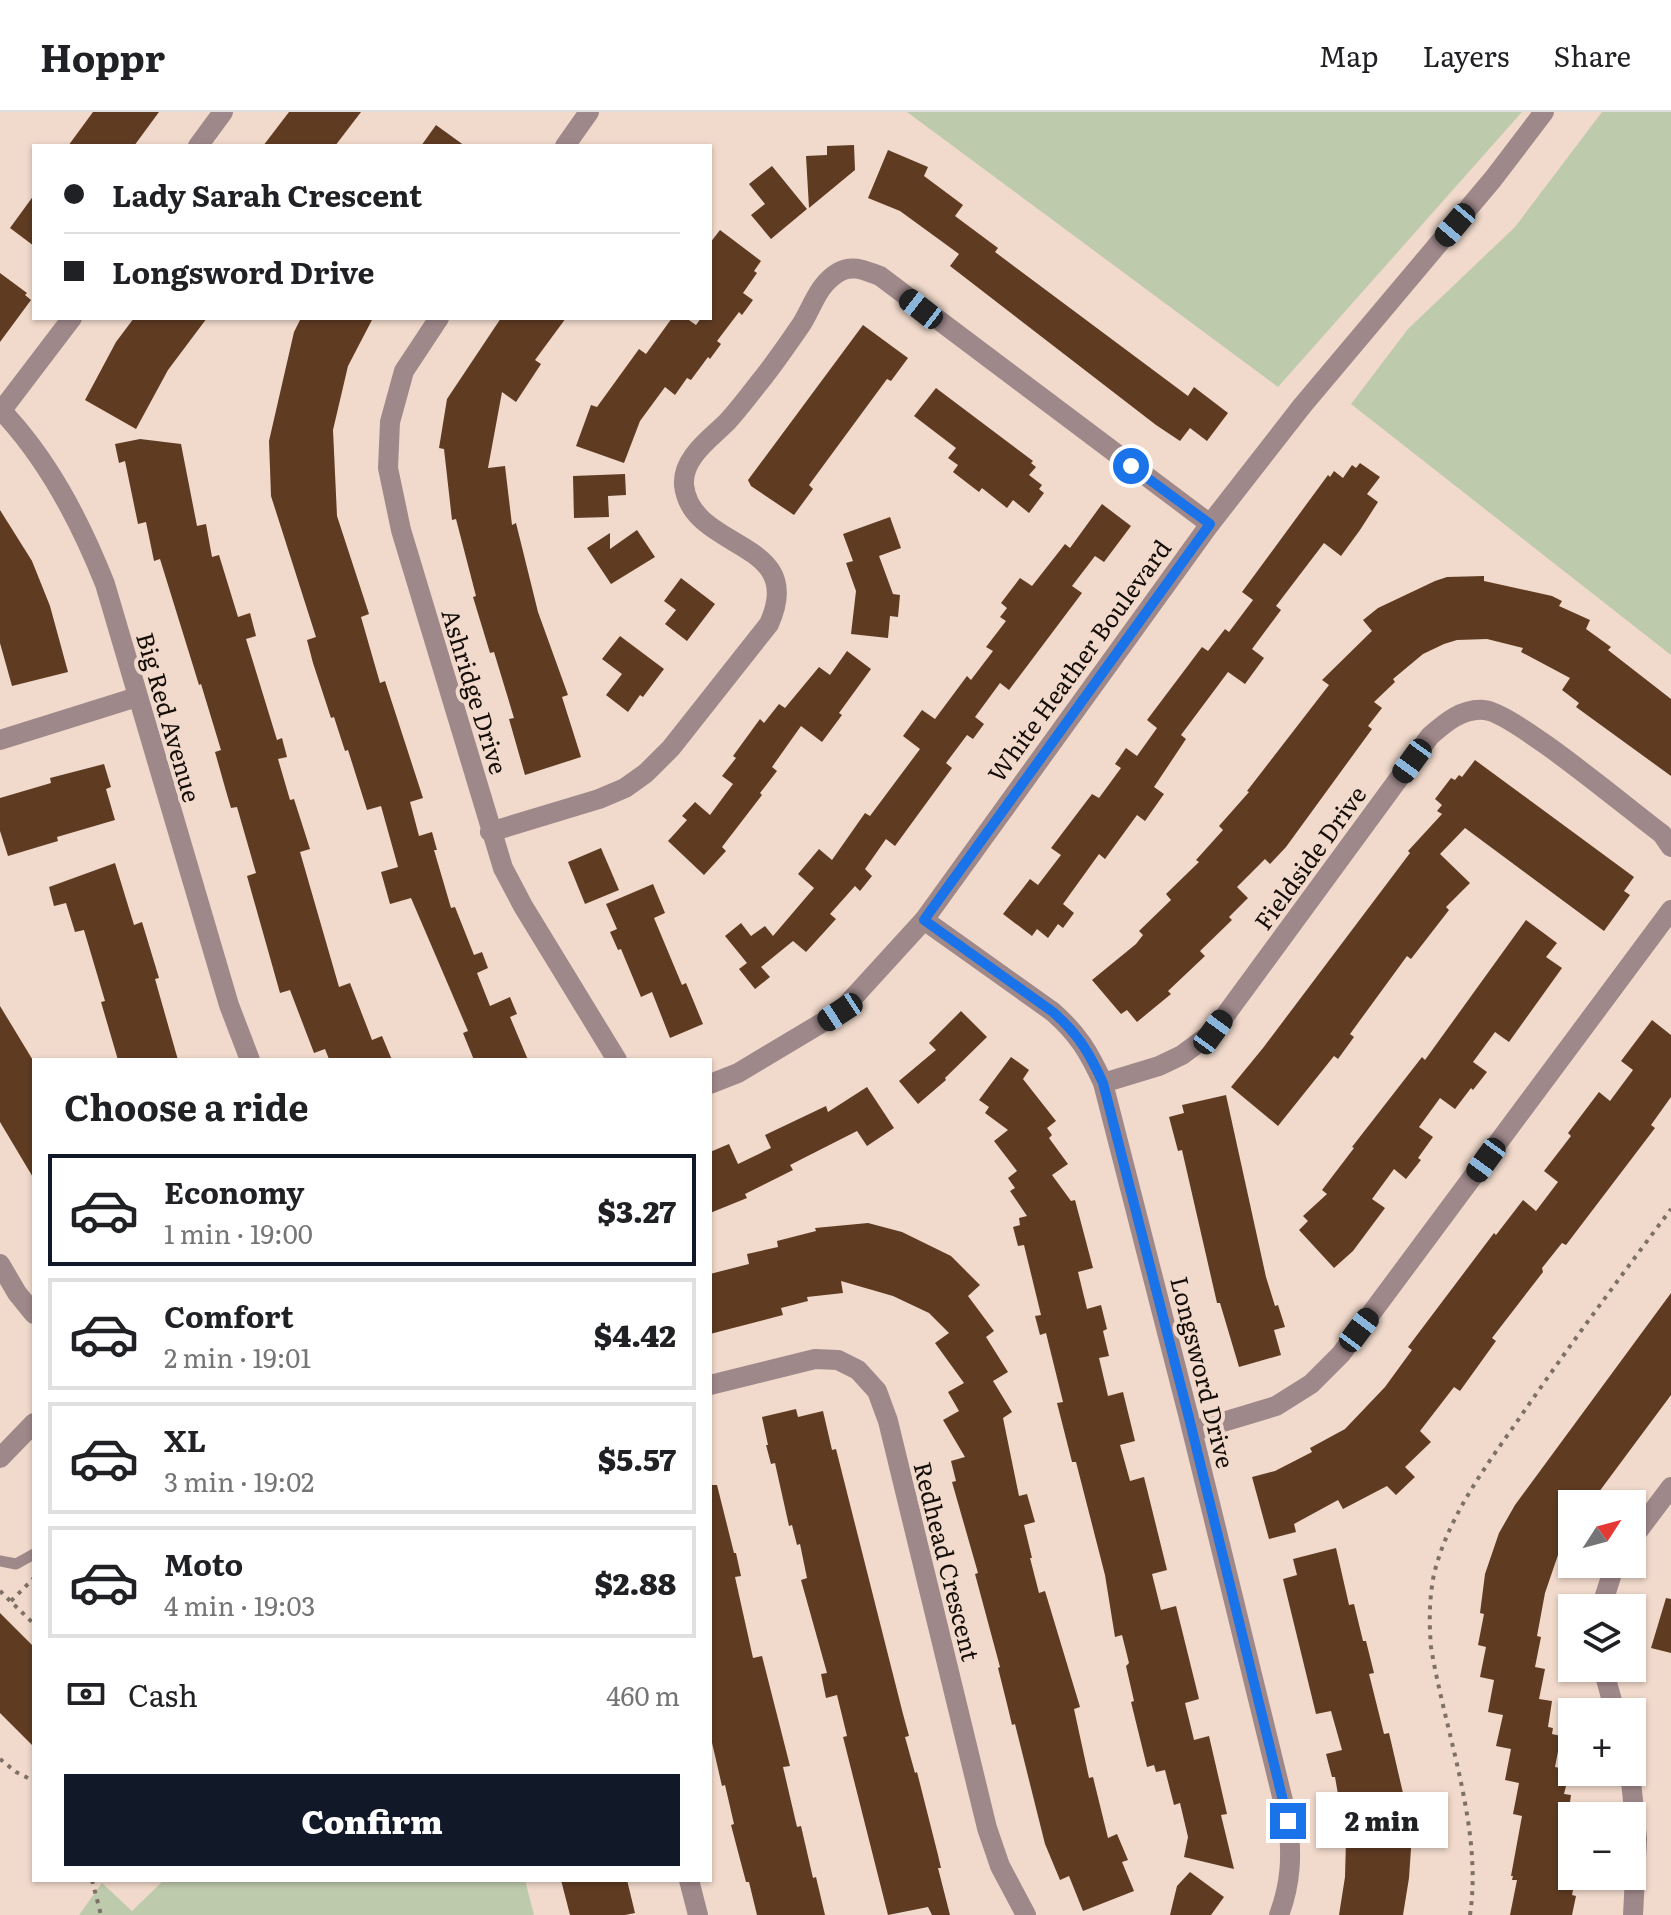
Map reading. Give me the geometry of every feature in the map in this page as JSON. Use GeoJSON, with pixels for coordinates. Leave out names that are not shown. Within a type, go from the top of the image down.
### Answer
{"type":"FeatureCollection","features":[{"type":"Feature","properties":{"kind":"street"},"geometry":{"type":"LineString","coordinates":[[199,144],[223,112]]}},
{"type":"Feature","properties":{"kind":"street"},"geometry":{"type":"LineString","coordinates":[[566,144],[589,112]]}},
{"type":"Feature","properties":{"kind":"street","name":"White Heather Boulevard"},"geometry":{"type":"LineString","coordinates":[[712,1083],[738,1073],[840,1012],[924,920],[1210,524],[1302,406],[1493,179],[1544,112]]}},
{"type":"Feature","properties":{"kind":"street"},"geometry":{"type":"LineString","coordinates":[[490,832],[599,799],[625,788],[646,773],[671,748],[769,624],[777,606],[777,584],[764,561],[745,546],[720,535],[698,515],[688,501],[684,482],[700,445],[727,422],[759,383],[803,322],[819,291],[842,270],[858,268],[880,276],[1210,524]]}},
{"type":"Feature","properties":{"kind":"street"},"geometry":{"type":"LineString","coordinates":[[1,410],[70,320]]}},
{"type":"Feature","properties":{"kind":"street","name":"Ashridge Drive"},"geometry":{"type":"LineString","coordinates":[[438,320],[404,371],[390,422],[388,468],[401,530],[503,868],[616,1058]]}},
{"type":"Feature","properties":{"kind":"street","name":"Big Red Avenue"},"geometry":{"type":"LineString","coordinates":[[1,410],[25,438],[60,489],[88,539],[105,584],[229,1005],[249,1058]]}},
{"type":"Feature","properties":{"kind":"street"},"geometry":{"type":"LineString","coordinates":[[0,740],[137,697]]}},
{"type":"Feature","properties":{"kind":"street","name":"Fieldside Drive"},"geometry":{"type":"LineString","coordinates":[[1103,1083],[1159,1066],[1182,1055],[1213,1032],[1430,736],[1449,719],[1468,711],[1486,709],[1523,728],[1662,834],[1671,847]]}},
{"type":"Feature","properties":{"kind":"street"},"geometry":{"type":"LineString","coordinates":[[1193,1431],[1276,1406],[1311,1384],[1341,1354],[1671,910]]}},
{"type":"Feature","properties":{"kind":"street","name":"Longsword Drive"},"geometry":{"type":"LineString","coordinates":[[924,920],[1069,1026],[1082,1041],[1103,1083],[1193,1431],[1288,1821],[1292,1859],[1288,1891],[1279,1915]]}},
{"type":"Feature","properties":{"kind":"street"},"geometry":{"type":"LineString","coordinates":[[0,1264],[32,1312]]}},
{"type":"Feature","properties":{"kind":"street","name":"Redhead Crescent"},"geometry":{"type":"LineString","coordinates":[[712,1385],[815,1359],[838,1360],[858,1370],[877,1391],[891,1436],[987,1828],[1000,1866],[1026,1915]]}},
{"type":"Feature","properties":{"kind":"street"},"geometry":{"type":"LineString","coordinates":[[0,1458],[32,1425]]}},
{"type":"Feature","properties":{"kind":"street"},"geometry":{"type":"LineString","coordinates":[[1646,1520],[1671,1487]]}},
{"type":"Feature","properties":{"kind":"street"},"geometry":{"type":"LineString","coordinates":[[1631,1786],[1637,1839],[1633,1915]]}},
{"type":"Feature","properties":{"kind":"street"},"geometry":{"type":"LineString","coordinates":[[690,1882],[698,1915]]}},
{"type":"Feature","properties":{"kind":"lane"},"geometry":{"type":"LineString","coordinates":[[0,1561],[16,1564],[32,1555]]}},
{"type":"Feature","properties":{"kind":"path"},"geometry":{"type":"LineString","coordinates":[[1470,1915],[1473,1871],[1470,1836],[1431,1647],[1429,1615],[1435,1571],[1448,1536],[1482,1471],[1581,1329],[1671,1209]]}},
{"type":"Feature","properties":{"kind":"path"},"geometry":{"type":"LineString","coordinates":[[11,1601],[32,1580]]}},
{"type":"Feature","properties":{"kind":"path"},"geometry":{"type":"LineString","coordinates":[[0,1591],[32,1622]]}},
{"type":"Feature","properties":{"kind":"path"},"geometry":{"type":"LineString","coordinates":[[0,1759],[32,1780]]}},
{"type":"Feature","properties":{"kind":"path"},"geometry":{"type":"LineString","coordinates":[[93,1882],[101,1915]]}},
{"type":"Feature","properties":{"kind":"green space"},"geometry":{"type":"Polygon","coordinates":[[[907,112],[1522,112],[1278,387],[907,112]]]}},
{"type":"Feature","properties":{"kind":"green space"},"geometry":{"type":"Polygon","coordinates":[[[1602,112],[1671,112],[1671,655],[1351,404],[1408,329],[1515,227],[1602,112]]]}},
{"type":"Feature","properties":{"kind":"green space"},"geometry":{"type":"Polygon","coordinates":[[[162,1882],[526,1882],[534,1915],[79,1915],[102,1883],[132,1911],[162,1882]]]}},
{"type":"Feature","properties":{"kind":"building"},"geometry":{"type":"Polygon","coordinates":[[[93,112],[159,112],[135,144],[69,144],[93,112]]]}},
{"type":"Feature","properties":{"kind":"building"},"geometry":{"type":"Polygon","coordinates":[[[289,112],[361,112],[337,144],[265,144],[289,112]]]}},
{"type":"Feature","properties":{"kind":"building"},"geometry":{"type":"Polygon","coordinates":[[[436,125],[462,144],[422,144],[436,125]]]}},
{"type":"Feature","properties":{"kind":"building"},"geometry":{"type":"Polygon","coordinates":[[[854,145],[855,170],[809,208],[806,156],[827,155],[827,146],[854,145]]]}},
{"type":"Feature","properties":{"kind":"building"},"geometry":{"type":"Polygon","coordinates":[[[888,150],[928,167],[924,176],[963,205],[955,216],[998,248],[995,252],[1188,396],[1194,387],[1228,413],[1207,441],[1190,428],[1180,441],[1156,425],[950,266],[959,254],[900,211],[868,198],[888,150]]]}},
{"type":"Feature","properties":{"kind":"building"},"geometry":{"type":"Polygon","coordinates":[[[772,166],[807,209],[771,239],[751,215],[765,204],[749,184],[772,166]]]}},
{"type":"Feature","properties":{"kind":"building"},"geometry":{"type":"Polygon","coordinates":[[[32,198],[32,244],[10,228],[32,198]]]}},
{"type":"Feature","properties":{"kind":"building"},"geometry":{"type":"Polygon","coordinates":[[[720,230],[761,261],[743,293],[753,300],[742,315],[739,312],[717,341],[721,344],[691,380],[687,378],[675,395],[665,387],[640,421],[624,463],[576,446],[591,405],[597,407],[639,349],[646,354],[671,320],[689,320],[696,325],[700,320],[712,320],[712,240],[720,230]]]}},
{"type":"Feature","properties":{"kind":"building"},"geometry":{"type":"Polygon","coordinates":[[[0,273],[27,293],[25,295],[31,300],[0,342],[0,273]]]}},
{"type":"Feature","properties":{"kind":"building"},"geometry":{"type":"Polygon","coordinates":[[[132,320],[206,320],[168,370],[136,429],[85,400],[116,342],[132,320]]]}},
{"type":"Feature","properties":{"kind":"building"},"geometry":{"type":"Polygon","coordinates":[[[300,320],[372,320],[348,366],[333,430],[337,516],[369,614],[361,617],[380,683],[385,681],[423,798],[410,802],[419,836],[432,832],[437,850],[434,850],[451,908],[455,907],[474,955],[482,952],[488,968],[477,973],[490,1006],[510,997],[517,1014],[510,1017],[527,1058],[473,1058],[463,1033],[468,1031],[411,898],[390,904],[381,872],[398,867],[381,806],[367,810],[348,750],[345,751],[334,717],[331,718],[307,640],[316,637],[271,496],[269,441],[294,332],[300,320]]]}},
{"type":"Feature","properties":{"kind":"building"},"geometry":{"type":"Polygon","coordinates":[[[500,320],[565,320],[535,360],[541,364],[516,402],[502,392],[488,468],[505,466],[512,525],[516,523],[538,612],[568,695],[562,697],[581,757],[525,775],[509,719],[514,718],[473,597],[476,596],[456,519],[452,520],[444,449],[439,448],[447,399],[500,320]]]}},
{"type":"Feature","properties":{"kind":"building"},"geometry":{"type":"Polygon","coordinates":[[[863,325],[908,358],[891,381],[887,379],[809,485],[813,489],[794,515],[751,486],[748,480],[863,325]]]}},
{"type":"Feature","properties":{"kind":"building"},"geometry":{"type":"Polygon","coordinates":[[[936,388],[1033,461],[1031,463],[1036,467],[1029,475],[1042,485],[1039,489],[1044,493],[1029,513],[1013,500],[1007,508],[982,488],[979,492],[953,472],[958,465],[948,458],[956,448],[914,416],[936,388]]]}},
{"type":"Feature","properties":{"kind":"building"},"geometry":{"type":"Polygon","coordinates":[[[140,439],[181,444],[197,526],[206,524],[212,557],[219,555],[238,617],[250,613],[256,636],[246,639],[277,740],[282,738],[287,757],[278,759],[290,800],[294,799],[310,849],[300,852],[339,987],[350,983],[372,1040],[382,1036],[391,1058],[329,1058],[325,1049],[314,1053],[290,990],[280,993],[247,876],[256,873],[237,807],[231,808],[215,752],[221,750],[160,559],[154,561],[146,522],[138,524],[125,461],[119,463],[115,444],[140,439]]]}},
{"type":"Feature","properties":{"kind":"building"},"geometry":{"type":"Polygon","coordinates":[[[1360,463],[1380,477],[1367,494],[1378,502],[1360,530],[1341,556],[1324,543],[1276,606],[1281,610],[1252,649],[1264,658],[1245,684],[1228,672],[1181,735],[1186,739],[1154,787],[1164,794],[1145,821],[1137,815],[1105,859],[1099,854],[1063,904],[1074,913],[1063,928],[1058,924],[1048,938],[1037,929],[1032,936],[1003,914],[1030,879],[1038,885],[1061,855],[1051,848],[1092,794],[1099,798],[1121,768],[1115,764],[1126,748],[1137,756],[1157,728],[1147,720],[1202,647],[1208,651],[1225,629],[1229,632],[1253,600],[1242,592],[1328,475],[1330,477],[1334,471],[1343,478],[1352,465],[1356,468],[1360,463]]]}},
{"type":"Feature","properties":{"kind":"building"},"geometry":{"type":"Polygon","coordinates":[[[625,474],[626,495],[608,496],[609,517],[574,518],[573,476],[625,474]]]}},
{"type":"Feature","properties":{"kind":"building"},"geometry":{"type":"Polygon","coordinates":[[[1102,504],[1131,526],[1104,562],[1095,556],[1072,586],[1082,593],[1009,690],[1000,683],[975,717],[984,724],[973,739],[967,735],[946,763],[952,768],[895,846],[886,839],[865,869],[872,876],[860,891],[855,886],[830,914],[836,919],[806,952],[793,941],[761,967],[770,977],[755,989],[739,969],[747,963],[725,936],[741,923],[751,936],[765,926],[773,936],[814,888],[798,874],[819,849],[832,860],[865,813],[870,816],[920,749],[903,736],[922,710],[935,719],[967,676],[971,680],[993,651],[986,647],[1006,621],[1000,617],[1007,608],[1001,603],[1020,578],[1032,586],[1065,544],[1070,548],[1102,504]]]}},
{"type":"Feature","properties":{"kind":"building"},"geometry":{"type":"Polygon","coordinates":[[[0,510],[32,561],[50,606],[68,672],[12,686],[0,643],[0,510]]]}},
{"type":"Feature","properties":{"kind":"building"},"geometry":{"type":"Polygon","coordinates":[[[890,517],[901,548],[879,556],[893,594],[900,595],[898,617],[890,616],[888,638],[851,634],[856,591],[846,563],[853,561],[843,534],[890,517]]]}},
{"type":"Feature","properties":{"kind":"building"},"geometry":{"type":"Polygon","coordinates":[[[637,530],[655,557],[611,584],[587,548],[610,533],[610,549],[637,530]]]}},
{"type":"Feature","properties":{"kind":"building"},"geometry":{"type":"Polygon","coordinates":[[[1484,576],[1484,581],[1562,601],[1559,606],[1590,620],[1586,629],[1671,699],[1671,776],[1576,707],[1579,703],[1562,690],[1570,678],[1521,652],[1523,648],[1487,639],[1457,640],[1444,644],[1423,654],[1393,679],[1395,682],[1374,702],[1382,708],[1368,726],[1372,729],[1286,847],[1270,864],[1265,859],[1237,887],[1248,898],[1229,917],[1232,920],[1200,951],[1205,956],[1168,991],[1171,994],[1137,1022],[1127,1010],[1121,1014],[1092,980],[1136,944],[1143,935],[1139,931],[1171,900],[1166,894],[1199,862],[1196,860],[1223,830],[1219,826],[1249,792],[1329,685],[1322,680],[1372,631],[1363,620],[1378,608],[1435,581],[1447,577],[1484,576]]]}},
{"type":"Feature","properties":{"kind":"building"},"geometry":{"type":"Polygon","coordinates":[[[681,578],[715,604],[687,641],[665,624],[676,610],[664,601],[681,578]]]}},
{"type":"Feature","properties":{"kind":"building"},"geometry":{"type":"Polygon","coordinates":[[[620,636],[664,669],[628,712],[606,695],[622,674],[602,659],[620,636]]]}},
{"type":"Feature","properties":{"kind":"building"},"geometry":{"type":"Polygon","coordinates":[[[847,651],[871,669],[839,713],[842,715],[822,742],[801,726],[772,767],[777,771],[760,793],[762,795],[722,847],[726,851],[704,875],[668,841],[687,820],[682,816],[695,802],[710,815],[733,784],[722,776],[760,719],[764,723],[779,704],[785,708],[819,667],[830,675],[847,651]]]}},
{"type":"Feature","properties":{"kind":"building"},"geometry":{"type":"Polygon","coordinates":[[[1475,760],[1634,877],[1624,891],[1630,895],[1604,931],[1465,828],[1440,854],[1470,883],[1446,907],[1449,910],[1411,959],[1407,956],[1350,1034],[1354,1037],[1338,1059],[1334,1056],[1278,1126],[1231,1087],[1410,853],[1408,851],[1442,814],[1437,811],[1442,805],[1435,799],[1451,778],[1462,777],[1475,760]]]}},
{"type":"Feature","properties":{"kind":"building"},"geometry":{"type":"Polygon","coordinates":[[[104,764],[111,787],[106,789],[115,820],[8,856],[0,831],[0,798],[51,783],[50,778],[104,764]]]}},
{"type":"Feature","properties":{"kind":"building"},"geometry":{"type":"Polygon","coordinates":[[[601,848],[619,890],[585,904],[568,862],[601,848]]]}},
{"type":"Feature","properties":{"kind":"building"},"geometry":{"type":"Polygon","coordinates":[[[115,863],[134,925],[142,922],[177,1058],[117,1058],[84,930],[75,932],[66,903],[54,906],[49,887],[115,863]]]}},
{"type":"Feature","properties":{"kind":"building"},"geometry":{"type":"Polygon","coordinates":[[[653,884],[665,913],[654,918],[682,985],[686,983],[703,1024],[670,1038],[652,992],[641,997],[621,949],[618,950],[610,932],[617,929],[606,904],[653,884]]]}},
{"type":"Feature","properties":{"kind":"building"},"geometry":{"type":"Polygon","coordinates":[[[1526,920],[1557,943],[1546,957],[1562,968],[1509,1042],[1495,1032],[1473,1062],[1487,1072],[1473,1090],[1471,1088],[1455,1109],[1440,1098],[1419,1127],[1433,1137],[1418,1158],[1421,1160],[1406,1179],[1394,1169],[1372,1199],[1385,1208],[1353,1251],[1334,1268],[1299,1230],[1308,1221],[1303,1216],[1327,1194],[1322,1190],[1352,1147],[1422,1057],[1425,1060],[1526,920]]]}},
{"type":"Feature","properties":{"kind":"building"},"geometry":{"type":"Polygon","coordinates":[[[0,1006],[32,1059],[32,1176],[0,1122],[0,1006]]]}},
{"type":"Feature","properties":{"kind":"building"},"geometry":{"type":"Polygon","coordinates":[[[961,1011],[987,1037],[918,1104],[899,1081],[936,1050],[929,1043],[961,1011]]]}},
{"type":"Feature","properties":{"kind":"building"},"geometry":{"type":"Polygon","coordinates":[[[1652,1020],[1671,1035],[1671,1097],[1651,1125],[1655,1128],[1566,1245],[1562,1243],[1542,1268],[1543,1272],[1492,1338],[1496,1341],[1460,1391],[1454,1387],[1420,1431],[1431,1442],[1405,1467],[1415,1477],[1396,1495],[1387,1486],[1343,1509],[1338,1500],[1294,1524],[1296,1532],[1269,1539],[1252,1477],[1275,1471],[1312,1452],[1310,1448],[1345,1429],[1385,1387],[1412,1350],[1408,1347],[1494,1233],[1496,1235],[1523,1200],[1536,1211],[1558,1182],[1544,1171],[1599,1092],[1610,1101],[1633,1070],[1621,1061],[1652,1020]]]}},
{"type":"Feature","properties":{"kind":"building"},"geometry":{"type":"Polygon","coordinates":[[[1011,1057],[1029,1070],[1023,1079],[1056,1121],[1047,1128],[1052,1135],[1049,1138],[1068,1164],[1052,1175],[1071,1201],[1075,1200],[1093,1268],[1078,1272],[1087,1309],[1101,1305],[1109,1356],[1099,1358],[1108,1396],[1123,1392],[1135,1441],[1120,1445],[1130,1481],[1144,1477],[1167,1570],[1152,1574],[1161,1610],[1176,1606],[1199,1699],[1185,1703],[1194,1740],[1209,1736],[1227,1814],[1221,1815],[1234,1869],[1184,1857],[1188,1837],[1180,1803],[1174,1805],[1165,1770],[1156,1772],[1154,1765],[1147,1767],[1131,1702],[1134,1701],[1126,1666],[1129,1663],[1122,1635],[1115,1637],[1105,1575],[1076,1462],[1072,1462],[1057,1403],[1063,1402],[1046,1333],[1040,1335],[1035,1316],[1041,1315],[1024,1245],[1018,1246],[1013,1227],[1020,1225],[1019,1218],[1027,1216],[1010,1191],[1015,1188],[1008,1178],[1017,1171],[994,1141],[1008,1130],[985,1113],[989,1107],[979,1100],[1011,1057]]]}},
{"type":"Feature","properties":{"kind":"building"},"geometry":{"type":"Polygon","coordinates":[[[867,1087],[894,1128],[867,1146],[857,1131],[790,1165],[793,1170],[745,1194],[747,1198],[712,1212],[712,1151],[729,1144],[738,1164],[771,1148],[765,1135],[826,1106],[828,1112],[867,1087]]]}},
{"type":"Feature","properties":{"kind":"building"},"geometry":{"type":"Polygon","coordinates":[[[1226,1095],[1266,1277],[1285,1327],[1274,1330],[1281,1355],[1239,1367],[1220,1303],[1217,1303],[1182,1150],[1178,1151],[1169,1117],[1184,1113],[1182,1105],[1226,1095]]]}},
{"type":"Feature","properties":{"kind":"building"},"geometry":{"type":"Polygon","coordinates":[[[868,1223],[902,1232],[951,1256],[980,1285],[968,1296],[994,1331],[986,1337],[1008,1372],[993,1381],[1012,1412],[1003,1418],[1019,1496],[1027,1494],[1035,1522],[1024,1525],[1030,1558],[1039,1593],[1045,1591],[1080,1707],[1074,1709],[1089,1778],[1093,1777],[1108,1838],[1117,1834],[1128,1860],[1122,1862],[1134,1891],[1083,1911],[1069,1876],[1060,1880],[1045,1844],[1015,1724],[1012,1725],[975,1574],[978,1573],[952,1482],[956,1481],[951,1461],[965,1457],[943,1420],[959,1411],[948,1392],[964,1383],[935,1343],[949,1333],[929,1313],[893,1296],[841,1281],[843,1293],[807,1297],[808,1301],[781,1308],[783,1315],[712,1333],[712,1273],[749,1264],[747,1254],[778,1247],[777,1241],[816,1231],[815,1228],[868,1223]]]}},
{"type":"Feature","properties":{"kind":"building"},"geometry":{"type":"Polygon","coordinates":[[[1671,1293],[1671,1395],[1600,1490],[1558,1490],[1558,1555],[1545,1593],[1535,1667],[1545,1669],[1539,1699],[1552,1701],[1548,1727],[1553,1728],[1552,1734],[1558,1735],[1555,1767],[1558,1768],[1558,1786],[1566,1786],[1564,1794],[1571,1795],[1570,1802],[1558,1802],[1558,1890],[1573,1890],[1572,1895],[1576,1896],[1572,1915],[1510,1915],[1517,1880],[1512,1880],[1511,1876],[1522,1816],[1513,1814],[1519,1783],[1505,1780],[1511,1749],[1496,1746],[1503,1715],[1488,1712],[1494,1680],[1480,1677],[1486,1647],[1478,1645],[1484,1614],[1480,1613],[1485,1574],[1499,1533],[1515,1505],[1671,1293]]]}},
{"type":"Feature","properties":{"kind":"building"},"geometry":{"type":"Polygon","coordinates":[[[796,1409],[798,1417],[823,1411],[832,1450],[836,1449],[909,1736],[905,1737],[938,1855],[941,1868],[938,1868],[950,1915],[932,1915],[928,1907],[888,1915],[843,1737],[847,1736],[837,1695],[826,1698],[821,1674],[827,1673],[801,1580],[807,1578],[800,1544],[797,1545],[792,1525],[789,1526],[775,1463],[771,1464],[766,1445],[762,1417],[796,1409]]]}},
{"type":"Feature","properties":{"kind":"building"},"geometry":{"type":"Polygon","coordinates":[[[712,1485],[717,1485],[736,1553],[741,1576],[735,1577],[753,1658],[762,1656],[790,1766],[783,1767],[797,1827],[801,1826],[825,1915],[757,1915],[731,1825],[734,1824],[725,1785],[722,1786],[712,1743],[712,1485]]]}},
{"type":"Feature","properties":{"kind":"building"},"geometry":{"type":"Polygon","coordinates":[[[1336,1548],[1349,1605],[1354,1604],[1363,1641],[1366,1641],[1374,1673],[1369,1674],[1384,1734],[1389,1733],[1406,1806],[1412,1805],[1416,1833],[1412,1834],[1403,1915],[1339,1915],[1345,1877],[1346,1840],[1335,1777],[1332,1777],[1326,1754],[1342,1750],[1331,1711],[1316,1714],[1283,1579],[1297,1575],[1293,1559],[1336,1548]]]}},
{"type":"Feature","properties":{"kind":"building"},"geometry":{"type":"Polygon","coordinates":[[[1666,1598],[1671,1599],[1671,1653],[1651,1648],[1666,1598]]]}},
{"type":"Feature","properties":{"kind":"building"},"geometry":{"type":"Polygon","coordinates":[[[0,1613],[32,1645],[32,1745],[0,1713],[0,1613]]]}},
{"type":"Feature","properties":{"kind":"building"},"geometry":{"type":"Polygon","coordinates":[[[1190,1872],[1224,1897],[1211,1915],[1170,1915],[1177,1886],[1190,1872]]]}},
{"type":"Feature","properties":{"kind":"building"},"geometry":{"type":"Polygon","coordinates":[[[562,1882],[627,1882],[635,1913],[570,1915],[562,1882]]]}},
{"type":"Feature","properties":{"kind":"route"},"geometry":{"type":"LineString","coordinates":[[1131,466],[1210,524],[924,920],[1069,1026],[1082,1041],[1103,1083],[1288,1821]]}}]}
